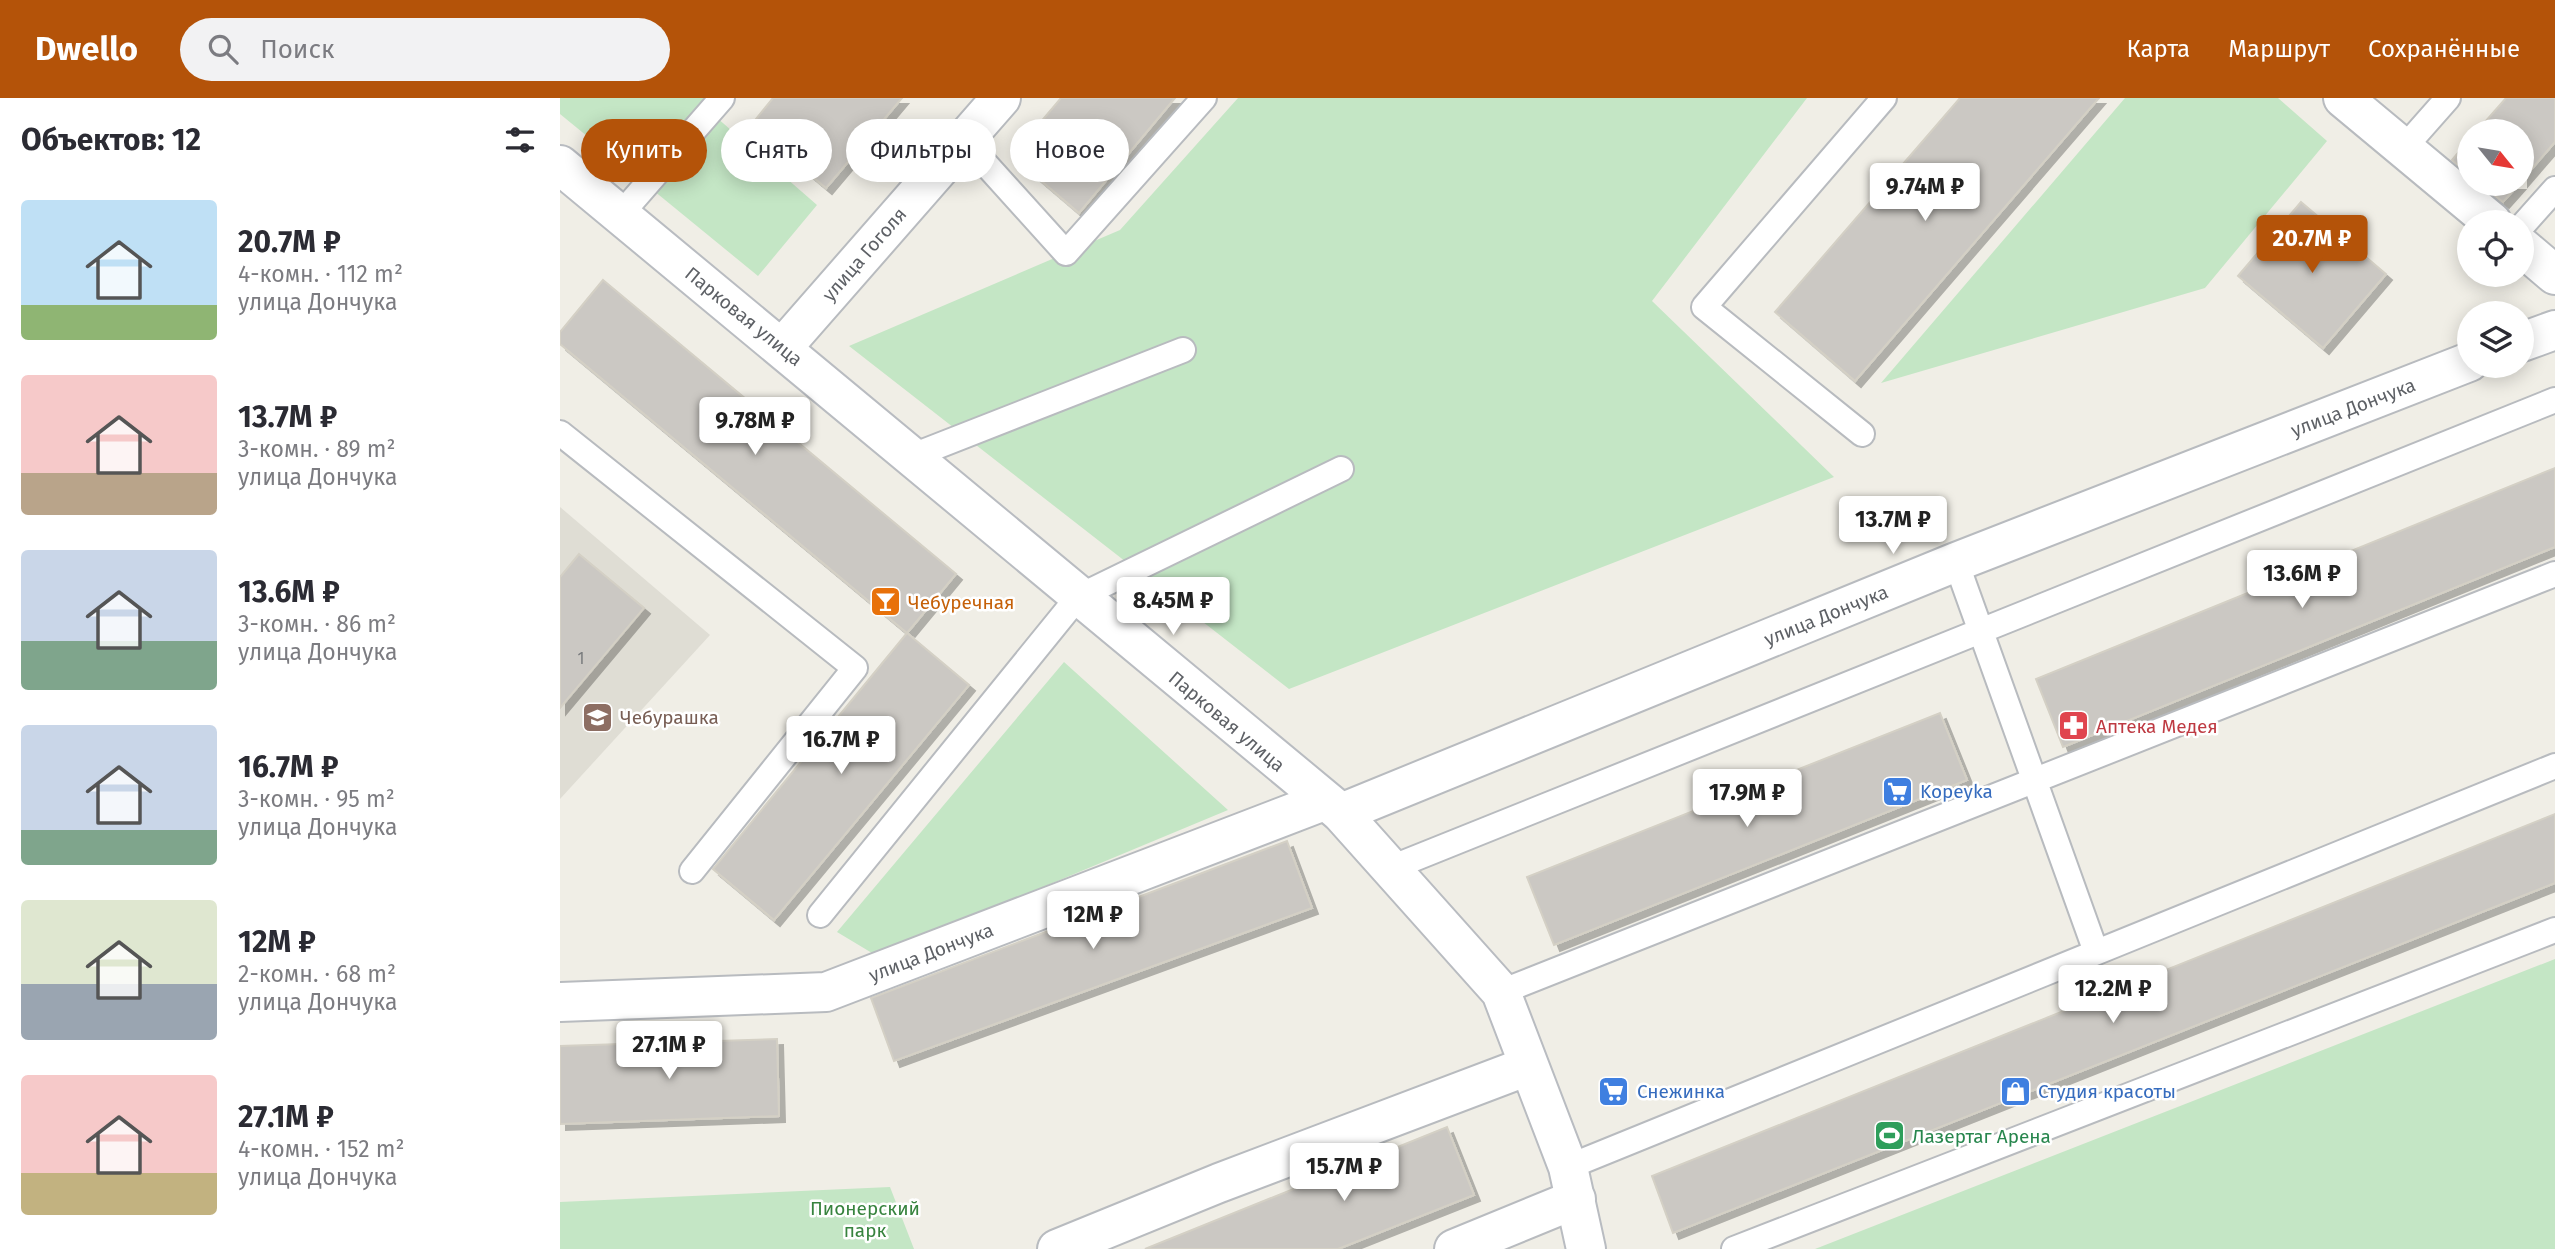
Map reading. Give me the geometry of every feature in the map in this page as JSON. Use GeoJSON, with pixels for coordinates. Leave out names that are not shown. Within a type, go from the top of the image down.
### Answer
{"type":"FeatureCollection","features":[{"type":"Feature","properties":{"kind":"street","name":"улица Гоголя"},"geometry":{"type":"LineString","coordinates":[[982,119],[1001,98]]}},
{"type":"Feature","properties":{"kind":"street"},"geometry":{"type":"LineString","coordinates":[[2343,98],[2477,210]]}},
{"type":"Feature","properties":{"kind":"street","name":"Парковая улица"},"geometry":{"type":"LineString","coordinates":[[560,165],[783,347],[910,457],[1333,807],[1501,992],[1572,1183],[1586,1249]]}},
{"type":"Feature","properties":{"kind":"street","name":"улица Гоголя"},"geometry":{"type":"LineString","coordinates":[[783,347],[927,182]]}},
{"type":"Feature","properties":{"kind":"street"},"geometry":{"type":"LineString","coordinates":[[2534,257],[2555,275]]}},
{"type":"Feature","properties":{"kind":"street"},"geometry":{"type":"LineString","coordinates":[[2534,338],[2555,330]]}},
{"type":"Feature","properties":{"kind":"street","name":"улица Дончука"},"geometry":{"type":"LineString","coordinates":[[560,1002],[826,992],[1333,807],[2457,367]]}},
{"type":"Feature","properties":{"kind":"street"},"geometry":{"type":"LineString","coordinates":[[1056,1249],[1219,1183],[1528,1066]]}},
{"type":"Feature","properties":{"kind":"street"},"geometry":{"type":"LineString","coordinates":[[1454,1249],[1572,1183]]}},
{"type":"Feature","properties":{"kind":"lane"},"geometry":{"type":"LineString","coordinates":[[620,215],[722,98]]}},
{"type":"Feature","properties":{"kind":"lane"},"geometry":{"type":"LineString","coordinates":[[996,175],[1066,253],[1204,98]]}},
{"type":"Feature","properties":{"kind":"lane"},"geometry":{"type":"LineString","coordinates":[[1862,434],[1704,307],[1884,98]]}},
{"type":"Feature","properties":{"kind":"lane"},"geometry":{"type":"LineString","coordinates":[[2403,149],[2448,98]]}},
{"type":"Feature","properties":{"kind":"lane"},"geometry":{"type":"LineString","coordinates":[[2534,213],[2555,189]]}},
{"type":"Feature","properties":{"kind":"lane"},"geometry":{"type":"LineString","coordinates":[[910,457],[1184,350]]}},
{"type":"Feature","properties":{"kind":"lane"},"geometry":{"type":"LineString","coordinates":[[1391,869],[2555,400]]}},
{"type":"Feature","properties":{"kind":"lane"},"geometry":{"type":"LineString","coordinates":[[560,433],[855,668],[692,871]]}},
{"type":"Feature","properties":{"kind":"lane"},"geometry":{"type":"LineString","coordinates":[[820,915],[1079,597],[1340,469]]}},
{"type":"Feature","properties":{"kind":"lane"},"geometry":{"type":"LineString","coordinates":[[1956,562],[2037,780],[2096,952]]}},
{"type":"Feature","properties":{"kind":"lane"},"geometry":{"type":"LineString","coordinates":[[1501,992],[2555,574]]}},
{"type":"Feature","properties":{"kind":"lane"},"geometry":{"type":"LineString","coordinates":[[1572,1183],[2096,952],[2555,766]]}},
{"type":"Feature","properties":{"kind":"lane"},"geometry":{"type":"LineString","coordinates":[[1734,1249],[2555,930]]}},
{"type":"Feature","properties":{"kind":"shaded area","name":"Чебурашка"},"geometry":{"type":"Polygon","coordinates":[[[560,507],[710,635],[560,799],[560,507]]]}},
{"type":"Feature","properties":{"kind":"green space"},"geometry":{"type":"Polygon","coordinates":[[[560,98],[731,98],[716,117],[721,121],[721,182],[791,182],[817,205],[758,276],[643,182],[707,182],[707,119],[581,119],[581,131],[560,114],[560,98]]]}},
{"type":"Feature","properties":{"kind":"green space"},"geometry":{"type":"Polygon","coordinates":[[[1238,98],[1807,98],[1652,301],[1834,477],[1289,689],[849,346],[1120,230],[1238,98]]]}},
{"type":"Feature","properties":{"kind":"green space"},"geometry":{"type":"Polygon","coordinates":[[[2125,98],[2278,98],[2327,141],[2205,288],[1881,383],[2125,98]]]}},
{"type":"Feature","properties":{"kind":"green space"},"geometry":{"type":"Polygon","coordinates":[[[1064,662],[1228,810],[877,956],[837,932],[1064,662]]]}},
{"type":"Feature","properties":{"kind":"green space"},"geometry":{"type":"Polygon","coordinates":[[[2555,959],[2555,1249],[1815,1249],[2555,959]]]}},
{"type":"Feature","properties":{"kind":"green space","name":"Пионерский парк"},"geometry":{"type":"Polygon","coordinates":[[[890,1187],[914,1249],[560,1249],[560,1202],[890,1187]]]}},
{"type":"Feature","properties":{"kind":"building"},"geometry":{"type":"Polygon","coordinates":[[[773,98],[902,98],[884,119],[846,119],[846,164],[832,181],[832,119],[756,119],[773,98]]]}},
{"type":"Feature","properties":{"kind":"building"},"geometry":{"type":"Polygon","coordinates":[[[1061,98],[1175,98],[1129,153],[1129,119],[1043,119],[1061,98]]]}},
{"type":"Feature","properties":{"kind":"building"},"geometry":{"type":"Polygon","coordinates":[[[1960,98],[2099,98],[1855,381],[1775,312],[1960,98]]]}},
{"type":"Feature","properties":{"kind":"building"},"geometry":{"type":"Polygon","coordinates":[[[2506,98],[2555,98],[2555,142],[2534,166],[2534,119],[2488,119],[2506,98]]]}},
{"type":"Feature","properties":{"kind":"building"},"geometry":{"type":"Polygon","coordinates":[[[819,182],[831,182],[826,188],[819,182]]]}},
{"type":"Feature","properties":{"kind":"building"},"geometry":{"type":"Polygon","coordinates":[[[1043,182],[1105,182],[1079,213],[1043,182]]]}},
{"type":"Feature","properties":{"kind":"building"},"geometry":{"type":"Polygon","coordinates":[[[2495,196],[2508,196],[2503,202],[2495,196]]]}},
{"type":"Feature","properties":{"kind":"building"},"geometry":{"type":"Polygon","coordinates":[[[2301,202],[2386,274],[2323,348],[2238,276],[2301,202]]]}},
{"type":"Feature","properties":{"kind":"building"},"geometry":{"type":"Polygon","coordinates":[[[603,280],[956,574],[907,633],[560,344],[560,332],[603,280]]]}},
{"type":"Feature","properties":{"kind":"building"},"geometry":{"type":"Polygon","coordinates":[[[2555,468],[2555,547],[2063,747],[2036,679],[2555,468]]]}},
{"type":"Feature","properties":{"kind":"building"},"geometry":{"type":"Polygon","coordinates":[[[579,554],[644,608],[560,708],[560,577],[579,554]]]}},
{"type":"Feature","properties":{"kind":"building"},"geometry":{"type":"Polygon","coordinates":[[[907,633],[969,685],[774,920],[713,869],[907,633]]]}},
{"type":"Feature","properties":{"kind":"building"},"geometry":{"type":"Polygon","coordinates":[[[1940,713],[1967,780],[1554,945],[1527,877],[1940,713]]]}},
{"type":"Feature","properties":{"kind":"building"},"geometry":{"type":"Polygon","coordinates":[[[2555,814],[2555,883],[1673,1233],[1652,1176],[2555,814]]]}},
{"type":"Feature","properties":{"kind":"building"},"geometry":{"type":"Polygon","coordinates":[[[1287,841],[1312,908],[894,1061],[871,998],[1287,841]]]}},
{"type":"Feature","properties":{"kind":"building"},"geometry":{"type":"Polygon","coordinates":[[[777,1039],[779,1116],[560,1124],[560,1046],[777,1039]]]}},
{"type":"Feature","properties":{"kind":"building"},"geometry":{"type":"Polygon","coordinates":[[[1447,1127],[1474,1195],[1338,1249],[1145,1249],[1447,1127]]]}},
{"type":"Feature","properties":{"kind":"place","name":"Чебуречная"},"geometry":{"type":"Point","coordinates":[885,602]}},
{"type":"Feature","properties":{"kind":"place","name":"Чебурашка"},"geometry":{"type":"Point","coordinates":[597,717]}},
{"type":"Feature","properties":{"kind":"place","name":"Аптека Медея"},"geometry":{"type":"Point","coordinates":[2073,726]}},
{"type":"Feature","properties":{"kind":"place","name":"Kopeyka"},"geometry":{"type":"Point","coordinates":[1897,791]}},
{"type":"Feature","properties":{"kind":"place","name":"Снежинка"},"geometry":{"type":"Point","coordinates":[1614,1091]}},
{"type":"Feature","properties":{"kind":"place","name":"Студия красоты"},"geometry":{"type":"Point","coordinates":[2015,1091]}},
{"type":"Feature","properties":{"kind":"place","name":"Лазертаг Арена"},"geometry":{"type":"Point","coordinates":[1889,1136]}}]}
